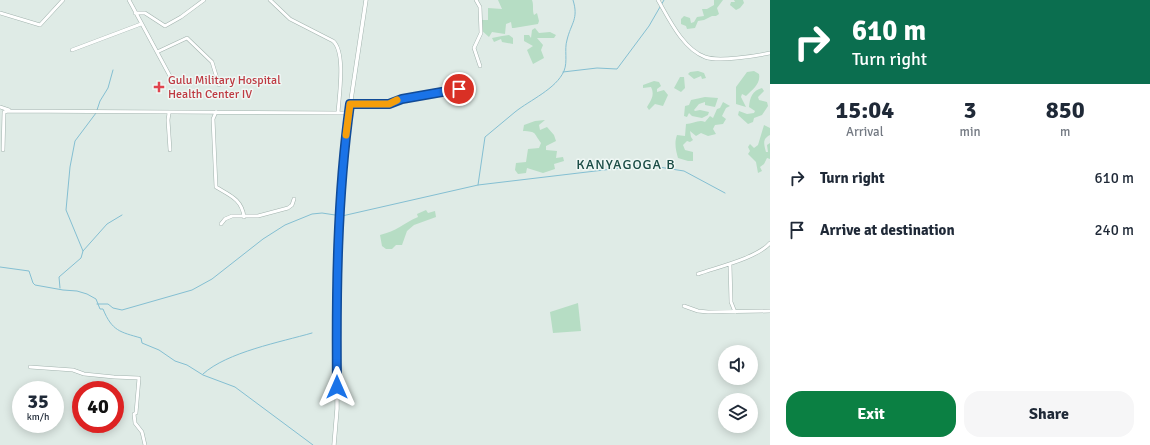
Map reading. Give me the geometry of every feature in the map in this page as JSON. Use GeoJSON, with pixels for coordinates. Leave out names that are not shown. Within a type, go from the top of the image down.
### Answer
{"type":"FeatureCollection","features":[{"type":"Feature","properties":{"kind":"street"},"geometry":{"type":"LineString","coordinates":[[0,13],[40,25],[63,0]]}},
{"type":"Feature","properties":{"kind":"street"},"geometry":{"type":"LineString","coordinates":[[129,0],[171,78]]}},
{"type":"Feature","properties":{"kind":"street"},"geometry":{"type":"LineString","coordinates":[[135,13],[145,13],[165,26],[181,18],[204,0]]}},
{"type":"Feature","properties":{"kind":"street"},"geometry":{"type":"LineString","coordinates":[[270,0],[290,19],[333,41],[337,45],[340,55],[338,113]]}},
{"type":"Feature","properties":{"kind":"street"},"geometry":{"type":"LineString","coordinates":[[334,445],[338,409],[337,274],[349,113],[366,0]]}},
{"type":"Feature","properties":{"kind":"street"},"geometry":{"type":"LineString","coordinates":[[476,0],[480,7],[481,33],[474,48],[480,66]]}},
{"type":"Feature","properties":{"kind":"street"},"geometry":{"type":"LineString","coordinates":[[658,0],[684,40],[705,57],[749,57],[770,54]]}},
{"type":"Feature","properties":{"kind":"street"},"geometry":{"type":"LineString","coordinates":[[72,50],[141,24]]}},
{"type":"Feature","properties":{"kind":"street"},"geometry":{"type":"LineString","coordinates":[[157,52],[187,38],[212,62],[219,85]]}},
{"type":"Feature","properties":{"kind":"street"},"geometry":{"type":"LineString","coordinates":[[350,104],[389,104],[402,99],[459,89]]}},
{"type":"Feature","properties":{"kind":"street"},"geometry":{"type":"LineString","coordinates":[[0,108],[11,110],[169,113],[349,113]]}},
{"type":"Feature","properties":{"kind":"street"},"geometry":{"type":"LineString","coordinates":[[3,150],[4,112],[11,110]]}},
{"type":"Feature","properties":{"kind":"street"},"geometry":{"type":"LineString","coordinates":[[216,112],[213,119],[216,187],[230,194],[239,202],[244,217]]}},
{"type":"Feature","properties":{"kind":"street"},"geometry":{"type":"LineString","coordinates":[[169,113],[170,150]]}},
{"type":"Feature","properties":{"kind":"street"},"geometry":{"type":"LineString","coordinates":[[222,224],[226,219],[232,216],[260,216],[272,211],[288,208],[292,206],[294,199]]}},
{"type":"Feature","properties":{"kind":"street"},"geometry":{"type":"LineString","coordinates":[[698,274],[718,267],[730,265],[751,254],[763,250],[770,243]]}},
{"type":"Feature","properties":{"kind":"street"},"geometry":{"type":"LineString","coordinates":[[730,265],[731,302],[735,312]]}},
{"type":"Feature","properties":{"kind":"street"},"geometry":{"type":"LineString","coordinates":[[684,306],[698,311],[770,311]]}},
{"type":"Feature","properties":{"kind":"street"},"geometry":{"type":"LineString","coordinates":[[30,367],[73,370],[90,374],[139,378],[134,421],[142,432],[145,445]]}},
{"type":"Feature","properties":{"kind":"green space"},"geometry":{"type":"Polygon","coordinates":[[[498,0],[532,0],[533,13],[534,15],[537,13],[539,21],[538,24],[512,28],[511,22],[506,24],[505,34],[492,32],[489,37],[481,30],[480,20],[488,20],[488,8],[502,9],[498,0]]]}},
{"type":"Feature","properties":{"kind":"green space"},"geometry":{"type":"Polygon","coordinates":[[[714,0],[723,0],[717,8],[719,14],[698,21],[695,28],[687,29],[686,26],[681,24],[681,19],[684,16],[690,18],[691,23],[694,22],[697,17],[704,16],[702,9],[707,9],[714,5],[714,0]]]}},
{"type":"Feature","properties":{"kind":"green space"},"geometry":{"type":"Polygon","coordinates":[[[734,0],[743,0],[744,3],[736,10],[730,5],[731,2],[735,2],[734,0]]]}},
{"type":"Feature","properties":{"kind":"green space"},"geometry":{"type":"Polygon","coordinates":[[[535,28],[539,33],[550,32],[556,35],[554,38],[537,38],[543,45],[541,50],[544,58],[533,64],[527,50],[533,46],[524,41],[524,35],[529,35],[531,38],[532,30],[535,28]]]}},
{"type":"Feature","properties":{"kind":"green space"},"geometry":{"type":"Polygon","coordinates":[[[509,35],[513,38],[513,44],[502,42],[501,39],[494,42],[492,38],[509,35]]]}},
{"type":"Feature","properties":{"kind":"green space"},"geometry":{"type":"Polygon","coordinates":[[[698,71],[704,73],[706,78],[702,79],[701,76],[694,79],[688,74],[690,72],[698,71]]]}},
{"type":"Feature","properties":{"kind":"green space"},"geometry":{"type":"Polygon","coordinates":[[[754,71],[759,74],[759,81],[746,96],[742,94],[741,97],[746,107],[736,104],[736,87],[747,72],[754,71]]]}},
{"type":"Feature","properties":{"kind":"green space"},"geometry":{"type":"Polygon","coordinates":[[[680,77],[684,77],[685,88],[681,92],[674,88],[680,77]]]}},
{"type":"Feature","properties":{"kind":"green space"},"geometry":{"type":"Polygon","coordinates":[[[654,81],[659,82],[661,86],[657,89],[657,92],[664,90],[668,95],[663,106],[655,104],[649,110],[647,107],[653,93],[651,87],[643,88],[643,85],[654,81]]]}},
{"type":"Feature","properties":{"kind":"green space"},"geometry":{"type":"Polygon","coordinates":[[[762,88],[764,91],[758,97],[759,100],[767,102],[768,106],[762,115],[754,118],[753,122],[748,124],[738,115],[739,111],[747,114],[754,113],[755,111],[749,107],[751,97],[756,91],[762,88]]]}},
{"type":"Feature","properties":{"kind":"green space"},"geometry":{"type":"Polygon","coordinates":[[[705,97],[718,98],[715,107],[705,105],[705,102],[699,104],[694,110],[709,112],[708,115],[702,118],[692,116],[689,113],[687,117],[684,116],[685,106],[689,105],[691,100],[705,97]]]}},
{"type":"Feature","properties":{"kind":"green space"},"geometry":{"type":"Polygon","coordinates":[[[723,102],[730,106],[726,108],[722,116],[726,119],[723,124],[715,125],[713,129],[716,134],[708,136],[701,133],[696,136],[690,131],[693,140],[690,142],[687,141],[683,145],[685,150],[693,152],[693,161],[678,158],[675,144],[677,135],[685,136],[686,124],[700,121],[705,122],[710,116],[713,118],[717,109],[720,108],[723,102]]]}},
{"type":"Feature","properties":{"kind":"green space"},"geometry":{"type":"Polygon","coordinates":[[[545,120],[539,125],[540,130],[547,127],[554,135],[556,141],[546,146],[546,150],[557,151],[556,158],[563,157],[564,161],[554,164],[555,169],[543,173],[527,168],[526,173],[518,174],[515,170],[516,163],[526,162],[528,149],[539,148],[541,143],[534,133],[523,131],[524,125],[535,121],[545,120]]]}},
{"type":"Feature","properties":{"kind":"green space"},"geometry":{"type":"Polygon","coordinates":[[[764,125],[770,128],[770,135],[764,142],[766,152],[768,152],[767,145],[770,143],[770,159],[767,158],[764,164],[760,167],[762,171],[758,173],[756,162],[748,154],[750,151],[748,147],[750,144],[754,148],[758,145],[764,125]]]}},
{"type":"Feature","properties":{"kind":"green space"},"geometry":{"type":"Polygon","coordinates":[[[426,210],[428,213],[435,211],[436,217],[414,225],[407,231],[402,245],[396,245],[392,249],[386,249],[382,246],[380,235],[418,217],[417,214],[426,210]]]}},
{"type":"Feature","properties":{"kind":"green space"},"geometry":{"type":"Polygon","coordinates":[[[578,303],[581,331],[553,333],[550,312],[578,303]]]}},
{"type":"Feature","properties":{"kind":"waterway"},"geometry":{"type":"LineString","coordinates":[[478,185],[485,137],[515,112],[549,89],[564,71],[566,63],[566,44],[575,17],[575,6],[573,0]]}},
{"type":"Feature","properties":{"kind":"waterway"},"geometry":{"type":"LineString","coordinates":[[563,72],[597,68],[617,69],[649,26],[664,0]]}},
{"type":"Feature","properties":{"kind":"waterway"},"geometry":{"type":"LineString","coordinates":[[97,110],[100,101],[108,88],[113,70]]}},
{"type":"Feature","properties":{"kind":"waterway"},"geometry":{"type":"LineString","coordinates":[[60,288],[59,277],[81,258],[83,251],[66,210],[70,167],[75,141],[96,113]]}},
{"type":"Feature","properties":{"kind":"waterway"},"geometry":{"type":"LineString","coordinates":[[342,216],[478,185],[646,165],[684,171],[725,193]]}},
{"type":"Feature","properties":{"kind":"waterway"},"geometry":{"type":"LineString","coordinates":[[97,304],[108,304],[113,308],[122,310],[192,290],[212,279],[263,239],[285,225],[312,214],[322,213],[335,215]]}},
{"type":"Feature","properties":{"kind":"waterway"},"geometry":{"type":"LineString","coordinates":[[83,251],[107,224],[122,215]]}},
{"type":"Feature","properties":{"kind":"waterway"},"geometry":{"type":"LineString","coordinates":[[0,267],[29,271],[35,285],[77,291],[96,299],[100,309],[103,309],[110,322],[118,330],[141,338],[142,343],[159,350],[175,361],[187,365],[203,375],[235,387],[313,445]]}},
{"type":"Feature","properties":{"kind":"waterway"},"geometry":{"type":"LineString","coordinates":[[203,374],[213,366],[240,354],[312,333]]}},
{"type":"Feature","properties":{"kind":"slow traffic"},"geometry":{"type":"LineString","coordinates":[[346,135],[350,104],[389,104],[397,100]]}},
{"type":"Feature","properties":{"kind":"place","name":"Gulu Military Hospital Health Center IV"},"geometry":{"type":"Point","coordinates":[159,87]}},
{"type":"Feature","properties":{"kind":"district","name":"KANYAGOGA B"},"geometry":{"type":"Point","coordinates":[626,164]}},
{"type":"Feature","properties":{"kind":"route"},"geometry":{"type":"LineString","coordinates":[[337,387],[338,243],[344,154],[350,104],[389,104],[402,99],[421,97],[459,89]]}}]}
